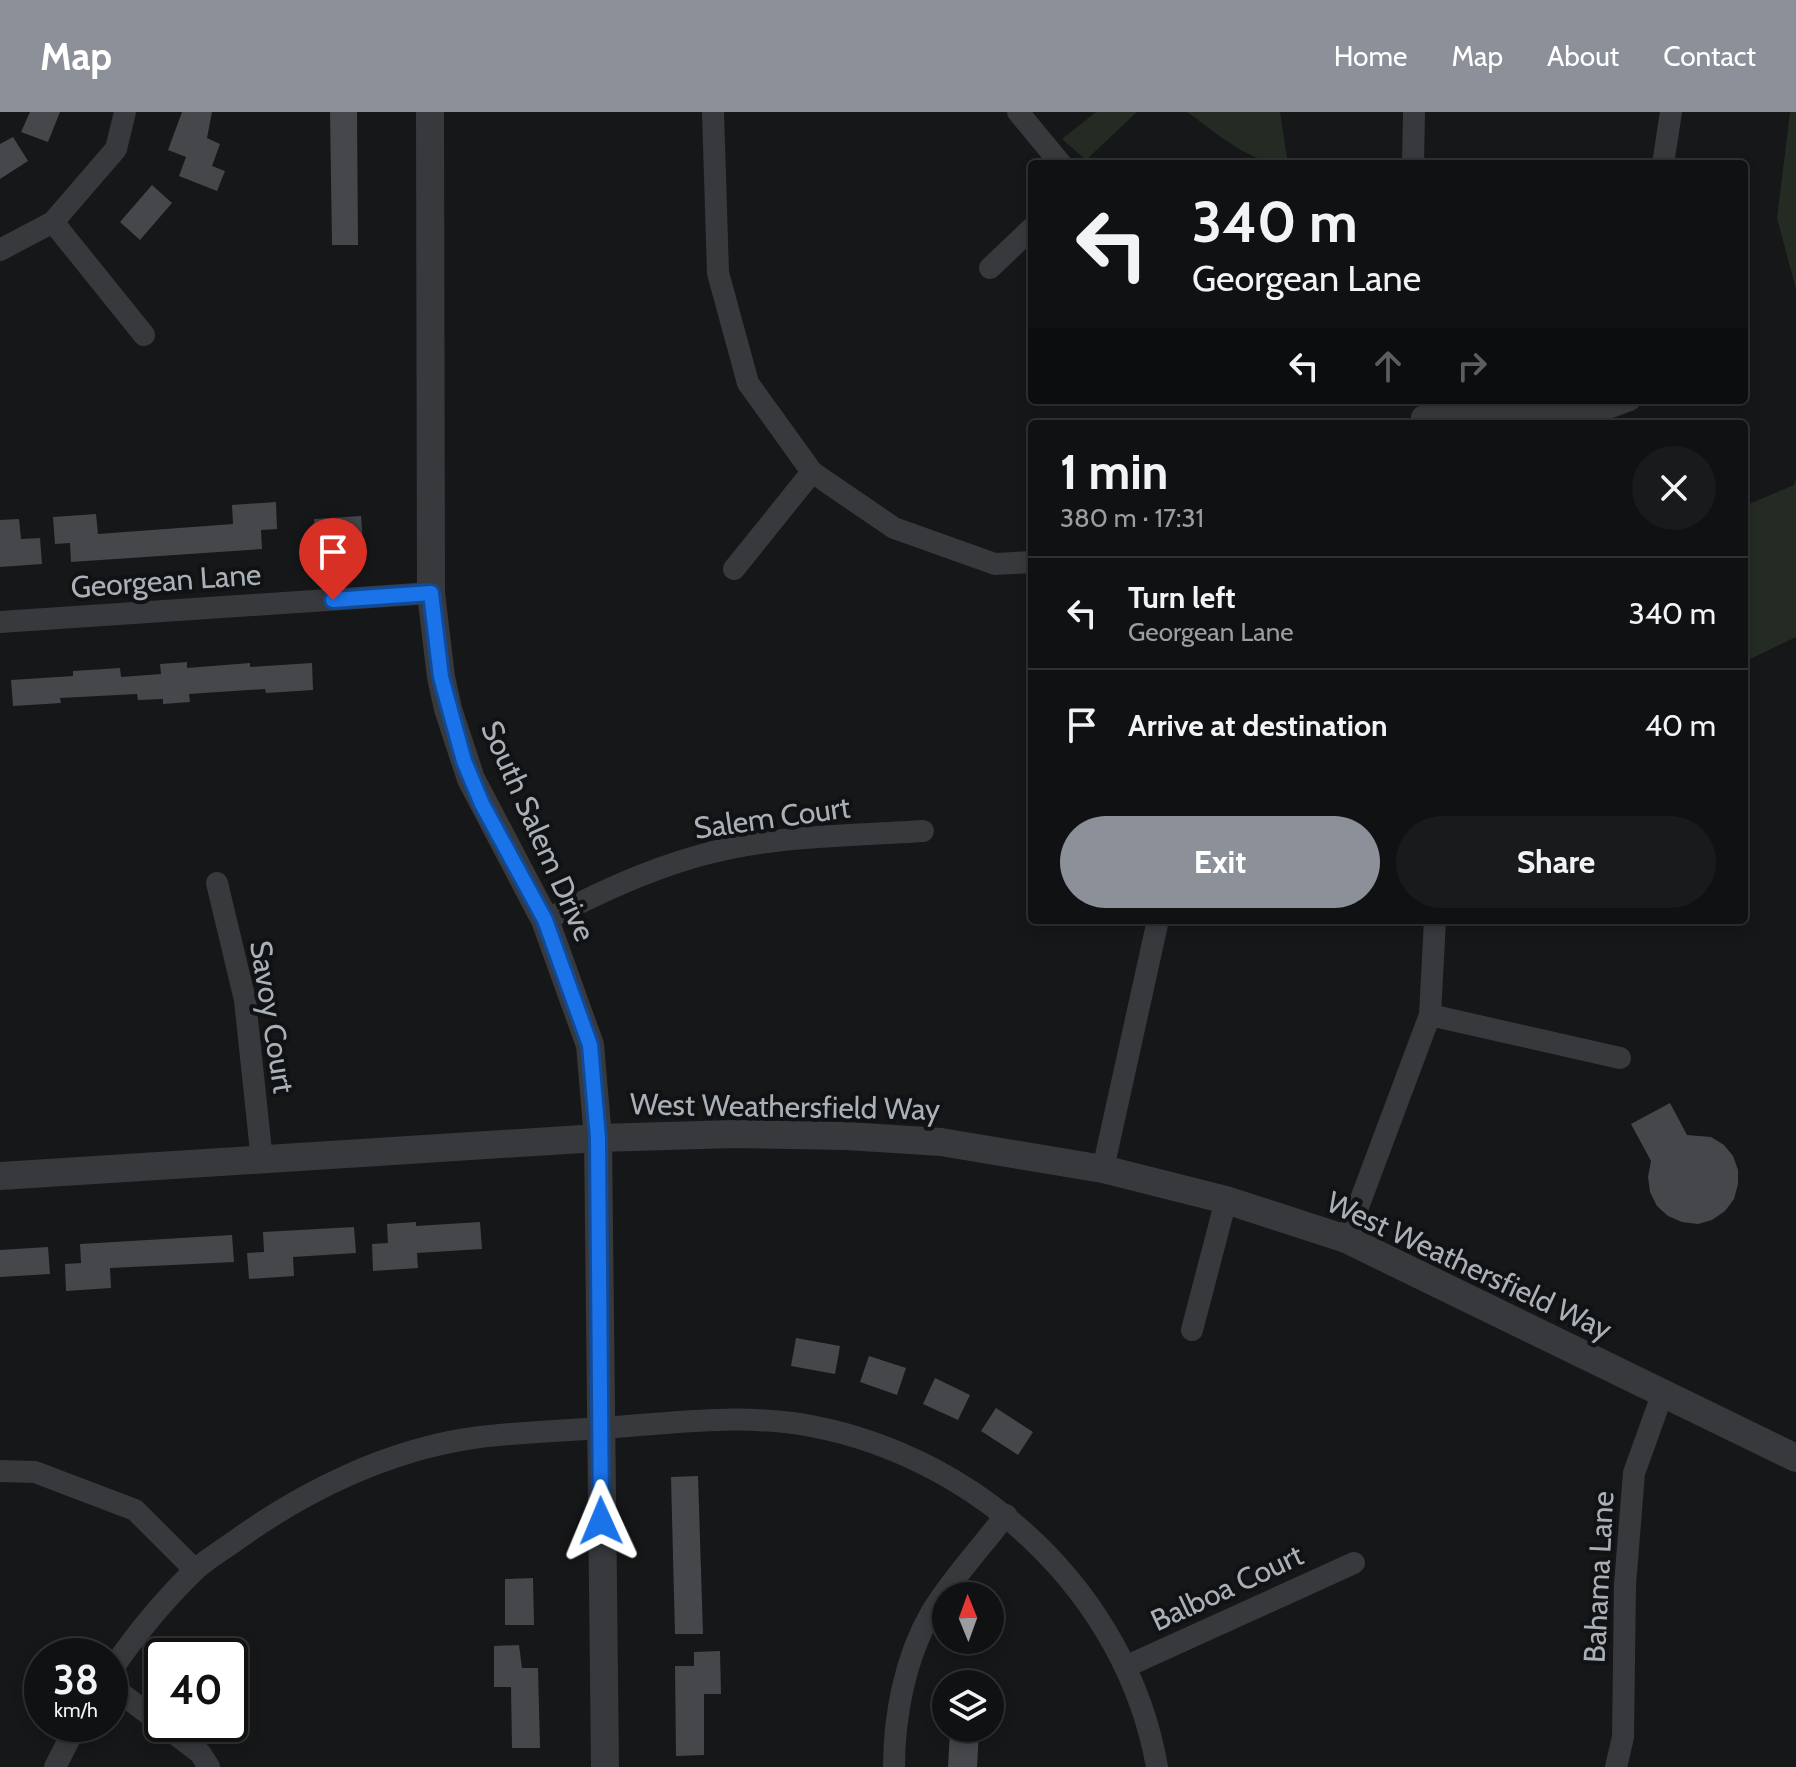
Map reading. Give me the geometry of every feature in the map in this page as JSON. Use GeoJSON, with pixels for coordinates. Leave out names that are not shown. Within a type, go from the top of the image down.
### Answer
{"type":"FeatureCollection","features":[{"type":"Feature","properties":{"kind":"street"},"geometry":{"type":"LineString","coordinates":[[0,250],[53,222],[116,149],[125,112]]}},
{"type":"Feature","properties":{"kind":"street","name":"South Salem Drive"},"geometry":{"type":"LineString","coordinates":[[430,112],[431,593],[441,677],[464,761],[482,804],[545,920],[590,1045],[598,1138],[605,1767]]}},
{"type":"Feature","properties":{"kind":"street"},"geometry":{"type":"LineString","coordinates":[[713,112],[718,273],[748,383],[812,472],[894,528],[995,564],[1028,562]]}},
{"type":"Feature","properties":{"kind":"street"},"geometry":{"type":"LineString","coordinates":[[1018,112],[1058,160]]}},
{"type":"Feature","properties":{"kind":"street"},"geometry":{"type":"LineString","coordinates":[[1413,160],[1414,112]]}},
{"type":"Feature","properties":{"kind":"street"},"geometry":{"type":"LineString","coordinates":[[1664,160],[1671,112]]}},
{"type":"Feature","properties":{"kind":"street"},"geometry":{"type":"LineString","coordinates":[[53,222],[144,335]]}},
{"type":"Feature","properties":{"kind":"street"},"geometry":{"type":"LineString","coordinates":[[990,268],[1028,232]]}},
{"type":"Feature","properties":{"kind":"street"},"geometry":{"type":"LineString","coordinates":[[1422,414],[1611,407],[1619,404]]}},
{"type":"Feature","properties":{"kind":"street"},"geometry":{"type":"LineString","coordinates":[[734,569],[812,472]]}},
{"type":"Feature","properties":{"kind":"street","name":"Georgean Lane"},"geometry":{"type":"LineString","coordinates":[[0,622],[431,593]]}},
{"type":"Feature","properties":{"kind":"street","name":"Salem Court"},"geometry":{"type":"LineString","coordinates":[[545,920],[615,886],[700,855],[746,845],[923,831]]}},
{"type":"Feature","properties":{"kind":"street","name":"Savoy Court"},"geometry":{"type":"LineString","coordinates":[[217,883],[245,1000],[262,1161]]}},
{"type":"Feature","properties":{"kind":"street"},"geometry":{"type":"LineString","coordinates":[[1103,1169],[1157,924]]}},
{"type":"Feature","properties":{"kind":"street"},"geometry":{"type":"LineString","coordinates":[[1346,1239],[1430,1015],[1435,924]]}},
{"type":"Feature","properties":{"kind":"street"},"geometry":{"type":"LineString","coordinates":[[1430,1015],[1620,1058]]}},
{"type":"Feature","properties":{"kind":"street","name":"West Weathersfield Way"},"geometry":{"type":"LineString","coordinates":[[0,1176],[598,1138],[735,1134],[859,1136],[970,1146],[1103,1169],[1226,1200],[1346,1239],[1796,1458]]}},
{"type":"Feature","properties":{"kind":"street"},"geometry":{"type":"LineString","coordinates":[[1192,1330],[1226,1200]]}},
{"type":"Feature","properties":{"kind":"street","name":"Bahama Lane"},"geometry":{"type":"LineString","coordinates":[[1616,1767],[1623,1737],[1625,1585],[1634,1473],[1662,1395]]}},
{"type":"Feature","properties":{"kind":"street"},"geometry":{"type":"LineString","coordinates":[[128,1646],[195,1570],[300,1498],[377,1464],[471,1439],[731,1419],[811,1426],[911,1457],[971,1490],[1006,1515],[1040,1547],[1099,1620],[1125,1667],[1148,1723],[1157,1767]]}},
{"type":"Feature","properties":{"kind":"street"},"geometry":{"type":"LineString","coordinates":[[0,1471],[35,1472],[135,1510],[195,1570]]}},
{"type":"Feature","properties":{"kind":"street"},"geometry":{"type":"LineString","coordinates":[[894,1767],[894,1743],[902,1692],[916,1647],[932,1612],[1006,1515]]}},
{"type":"Feature","properties":{"kind":"street","name":"Balboa Court"},"geometry":{"type":"LineString","coordinates":[[1125,1667],[1354,1563]]}},
{"type":"Feature","properties":{"kind":"street"},"geometry":{"type":"LineString","coordinates":[[128,1699],[200,1753],[209,1767]]}},
{"type":"Feature","properties":{"kind":"street"},"geometry":{"type":"LineString","coordinates":[[55,1767],[68,1742]]}},
{"type":"Feature","properties":{"kind":"shaded area"},"geometry":{"type":"Polygon","coordinates":[[[1096,112],[1137,112],[1086,160],[1062,139],[1096,112]]]}},
{"type":"Feature","properties":{"kind":"shaded area"},"geometry":{"type":"Polygon","coordinates":[[[1187,112],[1280,112],[1287,160],[1260,159],[1222,138],[1187,112]]]}},
{"type":"Feature","properties":{"kind":"shaded area"},"geometry":{"type":"Polygon","coordinates":[[[1790,112],[1796,112],[1796,289],[1777,218],[1790,112]]]}},
{"type":"Feature","properties":{"kind":"shaded area"},"geometry":{"type":"Polygon","coordinates":[[[1796,478],[1796,637],[1748,660],[1748,504],[1794,485],[1796,478]]]}},
{"type":"Feature","properties":{"kind":"building"},"geometry":{"type":"Polygon","coordinates":[[[30,112],[60,112],[48,142],[21,132],[30,112]]]}},
{"type":"Feature","properties":{"kind":"building"},"geometry":{"type":"Polygon","coordinates":[[[182,112],[212,112],[207,138],[220,144],[212,166],[225,171],[217,191],[179,176],[186,157],[168,150],[182,112]]]}},
{"type":"Feature","properties":{"kind":"building"},"geometry":{"type":"Polygon","coordinates":[[[330,112],[357,112],[358,245],[332,245],[330,112]]]}},
{"type":"Feature","properties":{"kind":"building"},"geometry":{"type":"Polygon","coordinates":[[[13,137],[28,161],[0,179],[0,144],[13,137]]]}},
{"type":"Feature","properties":{"kind":"building"},"geometry":{"type":"Polygon","coordinates":[[[152,185],[172,203],[140,240],[120,222],[152,185]]]}},
{"type":"Feature","properties":{"kind":"building"},"geometry":{"type":"Polygon","coordinates":[[[276,502],[277,529],[261,530],[262,549],[71,562],[70,543],[55,544],[53,517],[96,514],[98,534],[233,524],[232,505],[276,502]]]}},
{"type":"Feature","properties":{"kind":"building"},"geometry":{"type":"Polygon","coordinates":[[[361,516],[363,542],[316,546],[314,519],[361,516]]]}},
{"type":"Feature","properties":{"kind":"building"},"geometry":{"type":"Polygon","coordinates":[[[19,519],[21,539],[40,538],[42,564],[0,567],[0,520],[19,519]]]}},
{"type":"Feature","properties":{"kind":"building"},"geometry":{"type":"Polygon","coordinates":[[[187,662],[187,668],[250,663],[250,667],[312,663],[313,690],[266,693],[265,689],[189,694],[190,702],[163,704],[163,699],[138,700],[137,694],[60,698],[61,703],[13,706],[11,680],[73,676],[73,671],[120,668],[121,677],[161,674],[160,664],[187,662]]]}},
{"type":"Feature","properties":{"kind":"building"},"geometry":{"type":"Polygon","coordinates":[[[1670,1103],[1687,1135],[1711,1137],[1724,1145],[1733,1156],[1738,1170],[1734,1199],[1725,1211],[1712,1220],[1698,1224],[1668,1216],[1657,1206],[1650,1192],[1648,1177],[1651,1161],[1631,1124],[1670,1103]]]}},
{"type":"Feature","properties":{"kind":"building"},"geometry":{"type":"Polygon","coordinates":[[[416,1222],[416,1226],[480,1222],[482,1249],[417,1253],[418,1268],[373,1271],[372,1244],[388,1243],[387,1224],[416,1222]]]}},
{"type":"Feature","properties":{"kind":"building"},"geometry":{"type":"Polygon","coordinates":[[[354,1227],[356,1253],[293,1257],[294,1276],[249,1279],[247,1253],[264,1252],[263,1232],[354,1227]]]}},
{"type":"Feature","properties":{"kind":"building"},"geometry":{"type":"Polygon","coordinates":[[[232,1235],[234,1262],[110,1268],[111,1288],[66,1291],[65,1264],[81,1263],[80,1244],[232,1235]]]}},
{"type":"Feature","properties":{"kind":"building"},"geometry":{"type":"Polygon","coordinates":[[[48,1247],[50,1274],[0,1277],[0,1250],[48,1247]]]}},
{"type":"Feature","properties":{"kind":"building"},"geometry":{"type":"Polygon","coordinates":[[[796,1338],[840,1346],[835,1374],[791,1366],[796,1338]]]}},
{"type":"Feature","properties":{"kind":"building"},"geometry":{"type":"Polygon","coordinates":[[[869,1356],[906,1368],[897,1395],[860,1382],[869,1356]]]}},
{"type":"Feature","properties":{"kind":"building"},"geometry":{"type":"Polygon","coordinates":[[[935,1378],[970,1395],[958,1420],[923,1404],[935,1378]]]}},
{"type":"Feature","properties":{"kind":"building"},"geometry":{"type":"Polygon","coordinates":[[[996,1408],[1033,1432],[1018,1455],[981,1431],[996,1408]]]}},
{"type":"Feature","properties":{"kind":"building"},"geometry":{"type":"Polygon","coordinates":[[[698,1476],[703,1634],[675,1634],[671,1477],[698,1476]]]}},
{"type":"Feature","properties":{"kind":"building"},"geometry":{"type":"Polygon","coordinates":[[[533,1578],[534,1625],[505,1625],[505,1579],[533,1578]]]}},
{"type":"Feature","properties":{"kind":"building"},"geometry":{"type":"Polygon","coordinates":[[[519,1645],[522,1668],[538,1668],[540,1748],[512,1748],[511,1687],[494,1687],[494,1646],[519,1645]]]}},
{"type":"Feature","properties":{"kind":"building"},"geometry":{"type":"Polygon","coordinates":[[[720,1651],[721,1694],[704,1694],[704,1755],[676,1756],[675,1666],[694,1666],[694,1652],[720,1651]]]}},
{"type":"Feature","properties":{"kind":"building"},"geometry":{"type":"Polygon","coordinates":[[[949,1742],[978,1742],[977,1767],[948,1767],[949,1742]]]}},
{"type":"Feature","properties":{"kind":"route"},"geometry":{"type":"LineString","coordinates":[[333,600],[431,593],[441,677],[464,761],[482,804],[545,920],[590,1045],[598,1138],[601,1521]]}}]}
